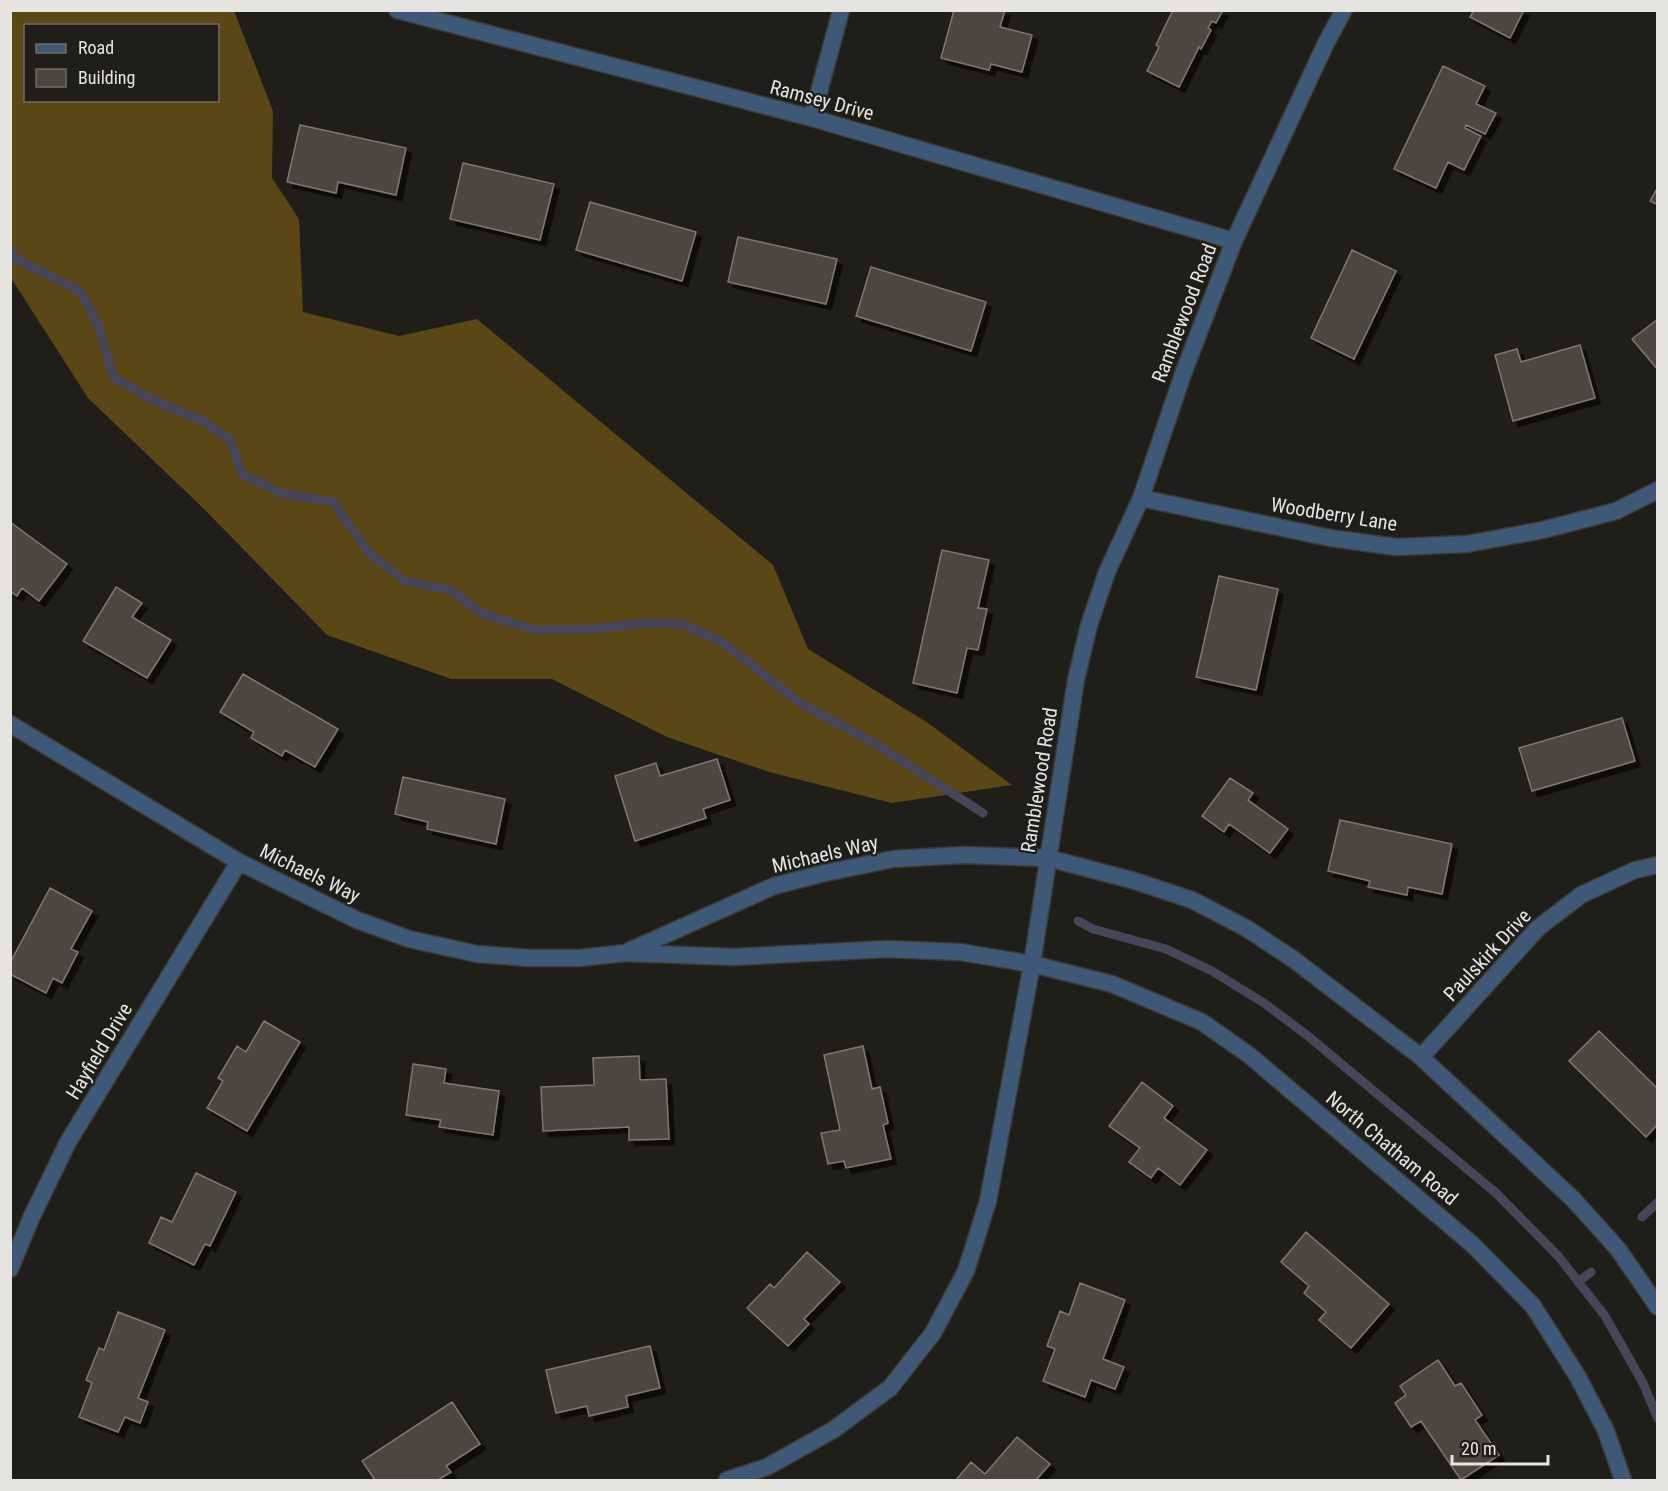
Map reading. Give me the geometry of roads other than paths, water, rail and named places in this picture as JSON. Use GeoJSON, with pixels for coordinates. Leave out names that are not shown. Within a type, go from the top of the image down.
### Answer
{"type":"FeatureCollection","features":[{"type":"Feature","properties":{"kind":"street","name":"Ramsey Drive"},"geometry":{"type":"LineString","coordinates":[[397,10],[812,118],[1234,241]]}},
{"type":"Feature","properties":{"kind":"street"},"geometry":{"type":"LineString","coordinates":[[812,118],[841,10]]}},
{"type":"Feature","properties":{"kind":"street","name":"Ramblewood Road"},"geometry":{"type":"LineString","coordinates":[[727,1480],[767,1467],[833,1430],[890,1388],[933,1333],[966,1271],[988,1201],[1032,964],[1076,680],[1089,625],[1107,572],[1141,498],[1183,375],[1234,241],[1321,53],[1344,10]]}},
{"type":"Feature","properties":{"kind":"street","name":"Woodberry Lane"},"geometry":{"type":"LineString","coordinates":[[1141,498],[1330,538],[1396,547],[1467,544],[1544,530],[1616,511],[1658,490]]}},
{"type":"Feature","properties":{"kind":"street","name":"Michaels Way"},"geometry":{"type":"LineString","coordinates":[[10,724],[239,862],[357,920],[409,939],[477,954],[529,958],[579,958],[625,953],[735,957],[887,949],[960,952],[1032,964]]}},
{"type":"Feature","properties":{"kind":"street","name":"Michaels Way"},"geometry":{"type":"LineString","coordinates":[[625,953],[774,886],[825,873],[893,859],[963,855],[1048,858]]}},
{"type":"Feature","properties":{"kind":"street"},"geometry":{"type":"LineString","coordinates":[[1048,858],[1135,881],[1192,900],[1246,928],[1293,959],[1421,1057],[1573,1199],[1618,1250],[1658,1307]]}},
{"type":"Feature","properties":{"kind":"street","name":"Hayfield Drive"},"geometry":{"type":"LineString","coordinates":[[10,1269],[32,1216],[68,1142],[239,862]]}},
{"type":"Feature","properties":{"kind":"street","name":"Paulskirk Drive"},"geometry":{"type":"LineString","coordinates":[[1421,1057],[1538,928],[1581,895],[1635,870],[1658,865]]}},
{"type":"Feature","properties":{"kind":"street","name":"North Chatham Road"},"geometry":{"type":"LineString","coordinates":[[1032,964],[1112,984],[1202,1023],[1249,1055],[1473,1245],[1533,1306],[1578,1377],[1606,1431],[1623,1480]]}},
{"type":"Feature","properties":{"kind":"waterway"},"geometry":{"type":"LineString","coordinates":[[10,251],[15,258],[81,292],[99,327],[113,377],[151,399],[203,421],[230,439],[242,474],[281,493],[333,502],[370,554],[405,581],[450,590],[484,614],[535,630],[592,629],[643,623],[682,624],[721,641],[800,703],[874,743],[983,813]]}},
{"type":"Feature","properties":{"kind":"waterway"},"geometry":{"type":"LineString","coordinates":[[1078,921],[1093,929],[1166,949],[1212,971],[1264,1003],[1308,1036],[1496,1193],[1559,1257],[1605,1316],[1643,1383],[1658,1419]]}},
{"type":"Feature","properties":{"kind":"waterway"},"geometry":{"type":"LineString","coordinates":[[1642,1217],[1658,1202]]}},
{"type":"Feature","properties":{"kind":"waterway"},"geometry":{"type":"LineString","coordinates":[[1578,1282],[1591,1272]]}}]}
